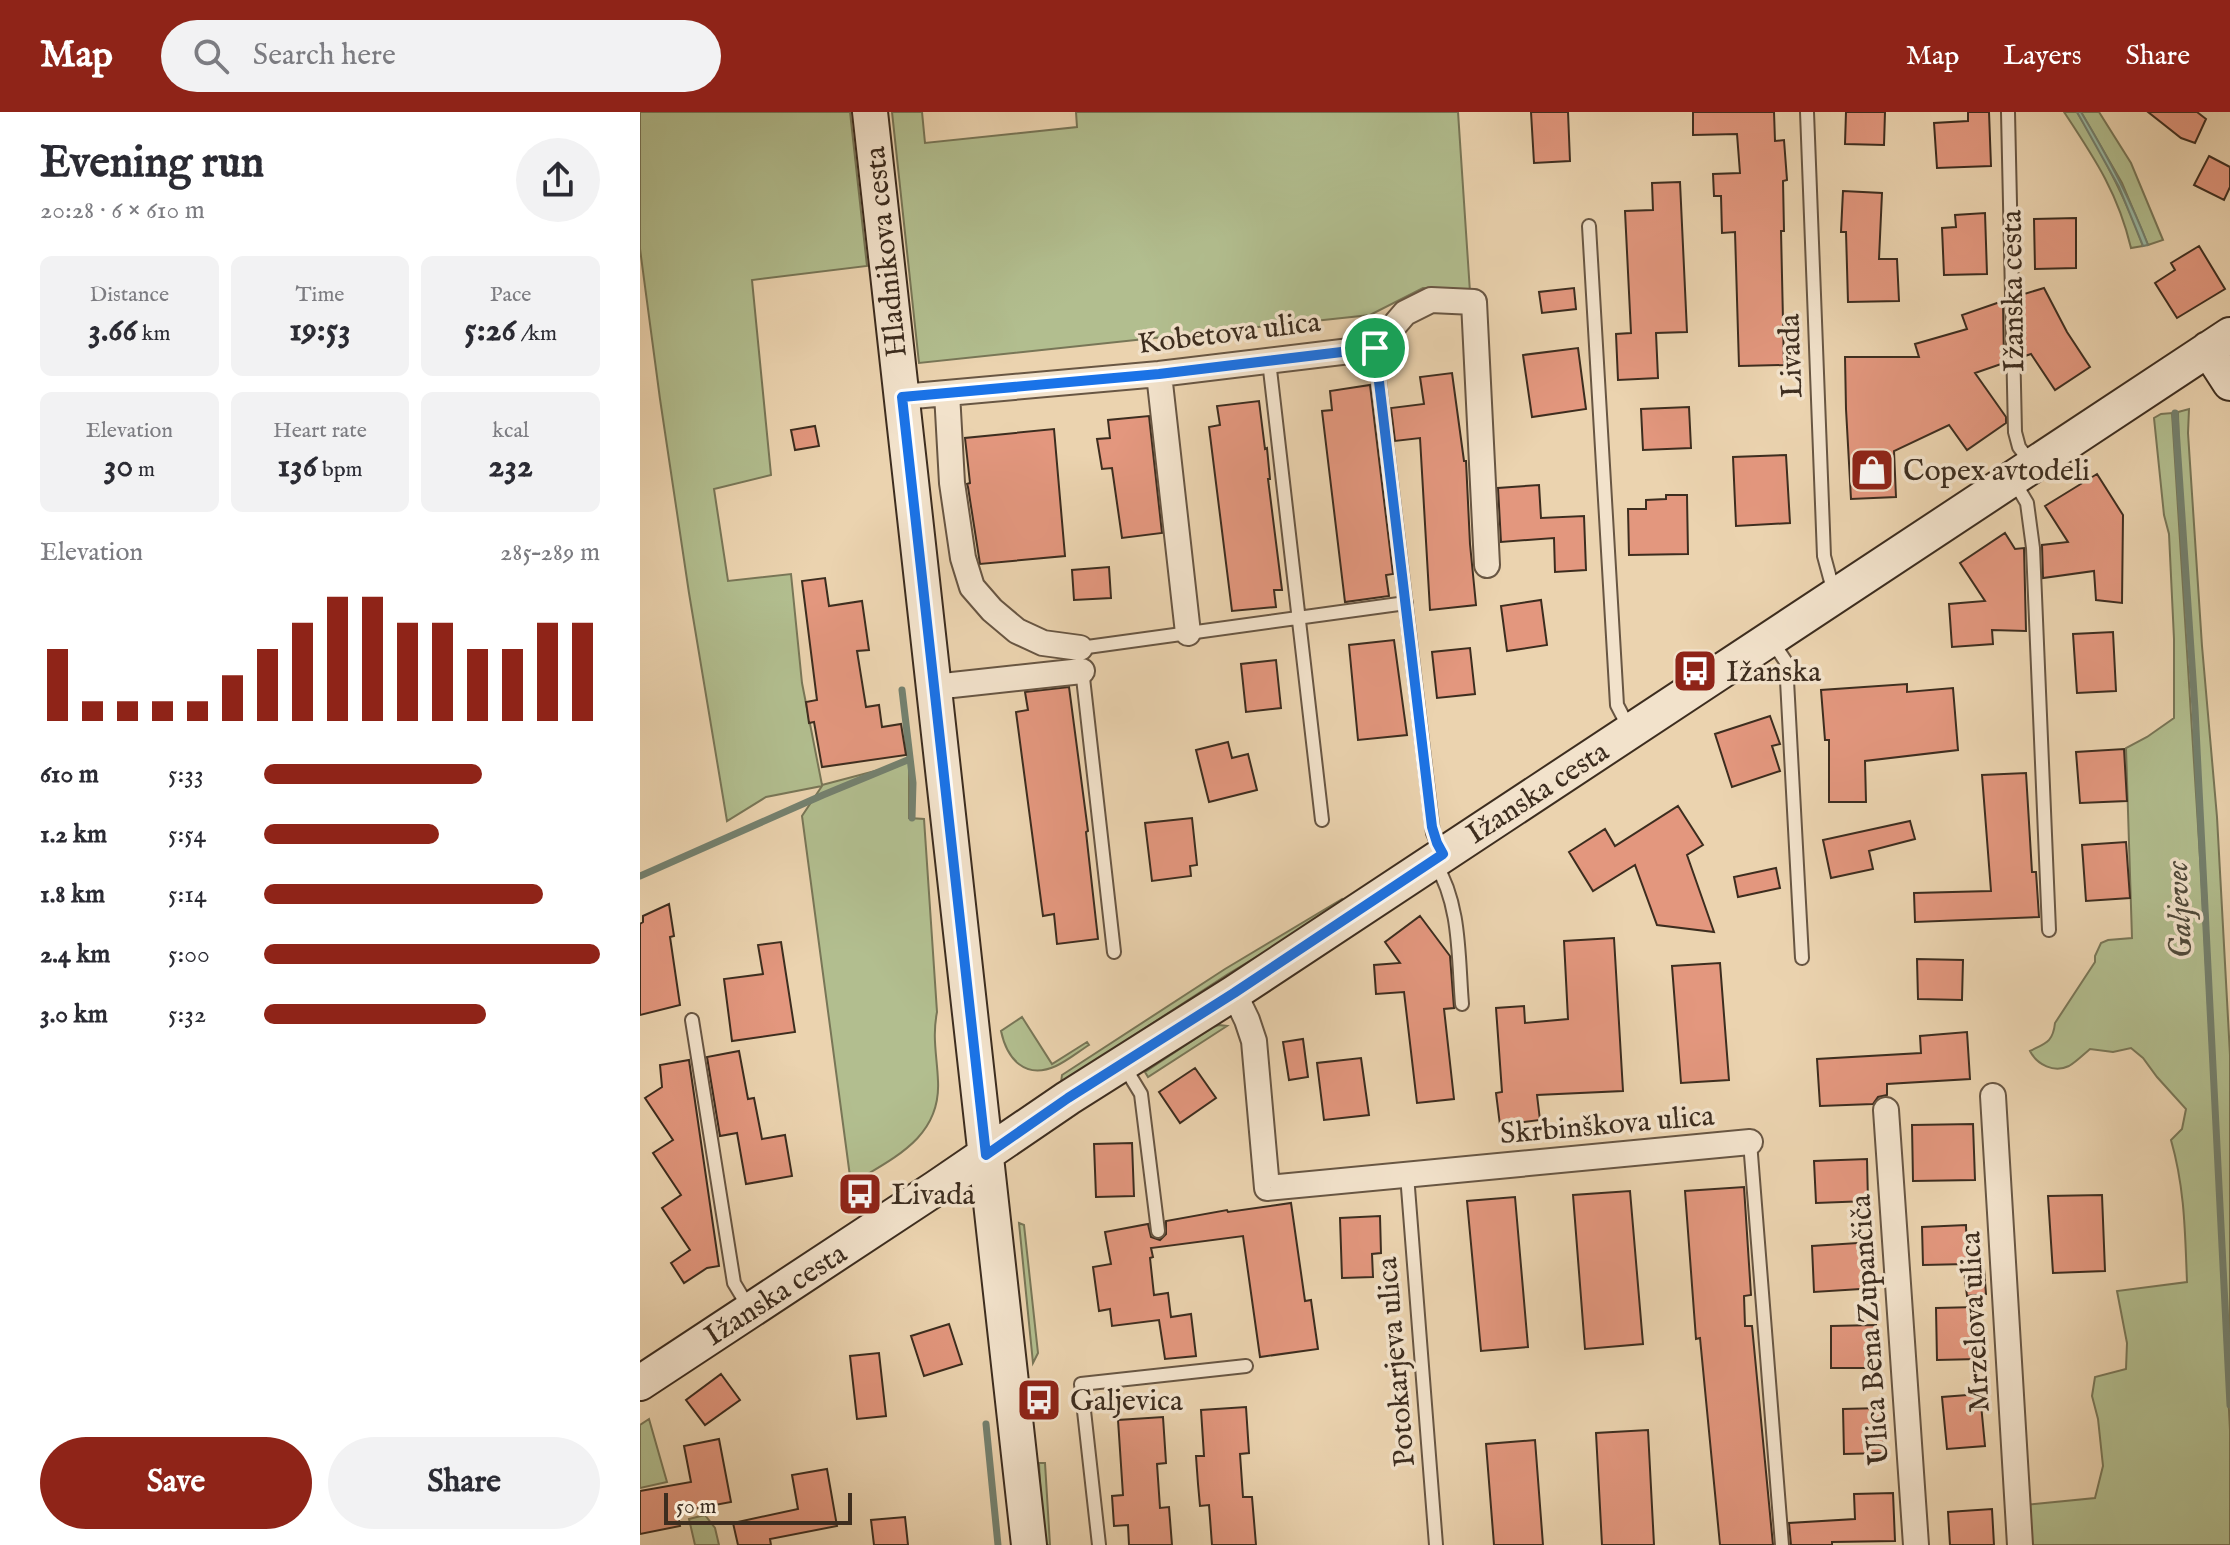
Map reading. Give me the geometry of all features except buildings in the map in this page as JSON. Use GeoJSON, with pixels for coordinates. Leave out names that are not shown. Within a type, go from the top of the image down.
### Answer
{"type":"FeatureCollection","features":[{"type":"Feature","properties":{"kind":"main road","name":"Hladnikova cesta"},"geometry":{"type":"LineString","coordinates":[[870,112],[1029,1545]]}},
{"type":"Feature","properties":{"kind":"main road","name":"Ižanska cesta"},"geometry":{"type":"LineString","coordinates":[[640,1383],[2219,342]]}},
{"type":"Feature","properties":{"kind":"main road"},"geometry":{"type":"LineString","coordinates":[[2219,342],[2230,383]]}},
{"type":"Feature","properties":{"kind":"street"},"geometry":{"type":"LineString","coordinates":[[1375,348],[1405,313],[1431,300],[1474,302],[1487,565]]}},
{"type":"Feature","properties":{"kind":"street","name":"Kobetova ulica"},"geometry":{"type":"LineString","coordinates":[[902,397],[1159,374],[1375,348]]}},
{"type":"Feature","properties":{"kind":"street"},"geometry":{"type":"LineString","coordinates":[[1159,374],[1188,633]]}},
{"type":"Feature","properties":{"kind":"street"},"geometry":{"type":"LineString","coordinates":[[947,393],[952,483],[963,558],[972,587],[992,610],[1017,631],[1081,659]]}},
{"type":"Feature","properties":{"kind":"street"},"geometry":{"type":"LineString","coordinates":[[934,687],[1081,659]]}},
{"type":"Feature","properties":{"kind":"street","name":"Skrbinškova ulica"},"geometry":{"type":"LineString","coordinates":[[1234,993],[1254,1041],[1267,1188],[1750,1142]]}},
{"type":"Feature","properties":{"kind":"street","name":"Mrzelova ulica"},"geometry":{"type":"LineString","coordinates":[[1993,1096],[2020,1545]]}},
{"type":"Feature","properties":{"kind":"street","name":"Ulica Bena Zupančiča"},"geometry":{"type":"LineString","coordinates":[[1886,1110],[1916,1545]]}},
{"type":"Feature","properties":{"kind":"lane","name":"Livada"},"geometry":{"type":"LineString","coordinates":[[1807,112],[1824,556],[1835,596]]}},
{"type":"Feature","properties":{"kind":"lane","name":"Ižanska cesta"},"geometry":{"type":"LineString","coordinates":[[2008,112],[2015,432],[2022,472]]}},
{"type":"Feature","properties":{"kind":"lane"},"geometry":{"type":"LineString","coordinates":[[1589,226],[1617,705],[1630,730]]}},
{"type":"Feature","properties":{"kind":"lane"},"geometry":{"type":"LineString","coordinates":[[1375,348],[1432,827],[1438,857],[1451,894],[1462,1004]]}},
{"type":"Feature","properties":{"kind":"lane"},"geometry":{"type":"LineString","coordinates":[[1269,361],[1322,820]]}},
{"type":"Feature","properties":{"kind":"lane"},"geometry":{"type":"LineString","coordinates":[[2022,472],[2033,548],[2049,930]]}},
{"type":"Feature","properties":{"kind":"lane"},"geometry":{"type":"LineString","coordinates":[[1114,952],[1081,659],[1188,633],[1406,603]]}},
{"type":"Feature","properties":{"kind":"lane"},"geometry":{"type":"LineString","coordinates":[[1770,638],[1786,662],[1802,958]]}},
{"type":"Feature","properties":{"kind":"lane"},"geometry":{"type":"LineString","coordinates":[[692,1020],[734,1283],[750,1311]]}},
{"type":"Feature","properties":{"kind":"lane"},"geometry":{"type":"LineString","coordinates":[[1122,1063],[1141,1094],[1158,1231]]}},
{"type":"Feature","properties":{"kind":"lane","name":"Skrbinškova ulica"},"geometry":{"type":"LineString","coordinates":[[1750,1142],[1782,1545]]}},
{"type":"Feature","properties":{"kind":"lane","name":"Potokarjeva ulica"},"geometry":{"type":"LineString","coordinates":[[1407,1175],[1436,1545]]}},
{"type":"Feature","properties":{"kind":"lane"},"geometry":{"type":"LineString","coordinates":[[1099,1545],[1081,1384],[1246,1366]]}},
{"type":"Feature","properties":{"kind":"shaded area"},"geometry":{"type":"Polygon","coordinates":[[[640,112],[850,112],[867,266],[752,280],[771,475],[714,489],[728,581],[791,574],[802,683],[822,785],[909,762],[909,818],[924,819],[937,1012],[937,1101],[923,1132],[911,1144],[851,1184],[802,816],[822,786],[766,797],[727,821],[689,593],[640,249],[640,112]]]}},
{"type":"Feature","properties":{"kind":"shaded area"},"geometry":{"type":"Polygon","coordinates":[[[892,112],[922,112],[925,143],[1077,127],[1076,112],[1458,112],[1470,292],[1423,288],[1370,315],[919,363],[892,112]]]}},
{"type":"Feature","properties":{"kind":"shaded area"},"geometry":{"type":"Polygon","coordinates":[[[2064,112],[2077,112],[2087,128],[2122,194],[2143,246],[2131,248],[2112,193],[2064,112]]]}},
{"type":"Feature","properties":{"kind":"shaded area"},"geometry":{"type":"Polygon","coordinates":[[[2077,112],[2081,112],[2109,161],[2148,245],[2143,246],[2119,187],[2077,112]]]}},
{"type":"Feature","properties":{"kind":"shaded area"},"geometry":{"type":"Polygon","coordinates":[[[2081,112],[2099,112],[2131,163],[2163,240],[2148,245],[2122,183],[2081,112]]]}},
{"type":"Feature","properties":{"kind":"shaded area"},"geometry":{"type":"Polygon","coordinates":[[[2189,409],[2188,433],[2217,817],[2230,1055],[2230,1381],[2206,891],[2179,462],[2178,412],[2189,409]]]}},
{"type":"Feature","properties":{"kind":"shaded area"},"geometry":{"type":"Polygon","coordinates":[[[2172,413],[2202,889],[2230,1430],[2230,1545],[2028,1545],[2025,1505],[2095,1498],[2103,1466],[2092,1396],[2095,1377],[2126,1369],[2127,1343],[2117,1291],[2187,1282],[2182,1194],[2171,1140],[2182,1129],[2186,1109],[2131,1048],[2113,1052],[2090,1049],[2069,1066],[2058,1069],[2041,1064],[2030,1051],[2050,1038],[2055,1023],[2095,962],[2101,943],[2132,938],[2126,748],[2174,718],[2169,534],[2164,515],[2154,418],[2172,413]]]}},
{"type":"Feature","properties":{"kind":"shaded area"},"geometry":{"type":"Polygon","coordinates":[[[1342,899],[1345,904],[1228,974],[1061,1083],[1062,1075],[1225,969],[1342,899]]]}},
{"type":"Feature","properties":{"kind":"shaded area"},"geometry":{"type":"Polygon","coordinates":[[[1022,1017],[1052,1064],[1087,1042],[1089,1045],[1056,1066],[1045,1070],[1027,1068],[1013,1058],[1001,1031],[1022,1017]]]}},
{"type":"Feature","properties":{"kind":"shaded area"},"geometry":{"type":"Polygon","coordinates":[[[1219,1025],[1227,1026],[1148,1077],[1145,1072],[1219,1025]]]}},
{"type":"Feature","properties":{"kind":"shaded area"},"geometry":{"type":"Polygon","coordinates":[[[1019,1223],[1024,1225],[1038,1353],[1033,1363],[1019,1223]]]}},
{"type":"Feature","properties":{"kind":"shaded area"},"geometry":{"type":"Polygon","coordinates":[[[649,1419],[667,1482],[640,1488],[640,1425],[649,1419]]]}},
{"type":"Feature","properties":{"kind":"shaded area"},"geometry":{"type":"Polygon","coordinates":[[[1039,1463],[1045,1463],[1050,1545],[1043,1545],[1039,1463]]]}},
{"type":"Feature","properties":{"kind":"shaded area"},"geometry":{"type":"Polygon","coordinates":[[[705,1515],[715,1528],[719,1545],[695,1545],[689,1519],[705,1515]]]}},
{"type":"Feature","properties":{"kind":"waterway","name":"Galjevec"},"geometry":{"type":"LineString","coordinates":[[2175,413],[2195,709],[2230,1405]]}},
{"type":"Feature","properties":{"kind":"waterway"},"geometry":{"type":"LineString","coordinates":[[902,690],[913,783],[912,818]]}},
{"type":"Feature","properties":{"kind":"waterway"},"geometry":{"type":"LineString","coordinates":[[640,876],[910,759]]}},
{"type":"Feature","properties":{"kind":"waterway"},"geometry":{"type":"LineString","coordinates":[[986,1424],[998,1545]]}},
{"type":"Feature","properties":{"kind":"place","name":"Copex avtodeli"},"geometry":{"type":"Point","coordinates":[1872,470]}},
{"type":"Feature","properties":{"kind":"place","name":"Ižanska"},"geometry":{"type":"Point","coordinates":[1695,671]}},
{"type":"Feature","properties":{"kind":"place","name":"Livada"},"geometry":{"type":"Point","coordinates":[860,1194]}},
{"type":"Feature","properties":{"kind":"place","name":"Galjevica"},"geometry":{"type":"Point","coordinates":[1039,1400]}},
{"type":"Feature","properties":{"kind":"route"},"geometry":{"type":"LineString","coordinates":[[1375,348],[1432,827],[1443,854],[1234,993],[1068,1098],[986,1155],[902,397],[1159,374],[1375,348]]}}]}
